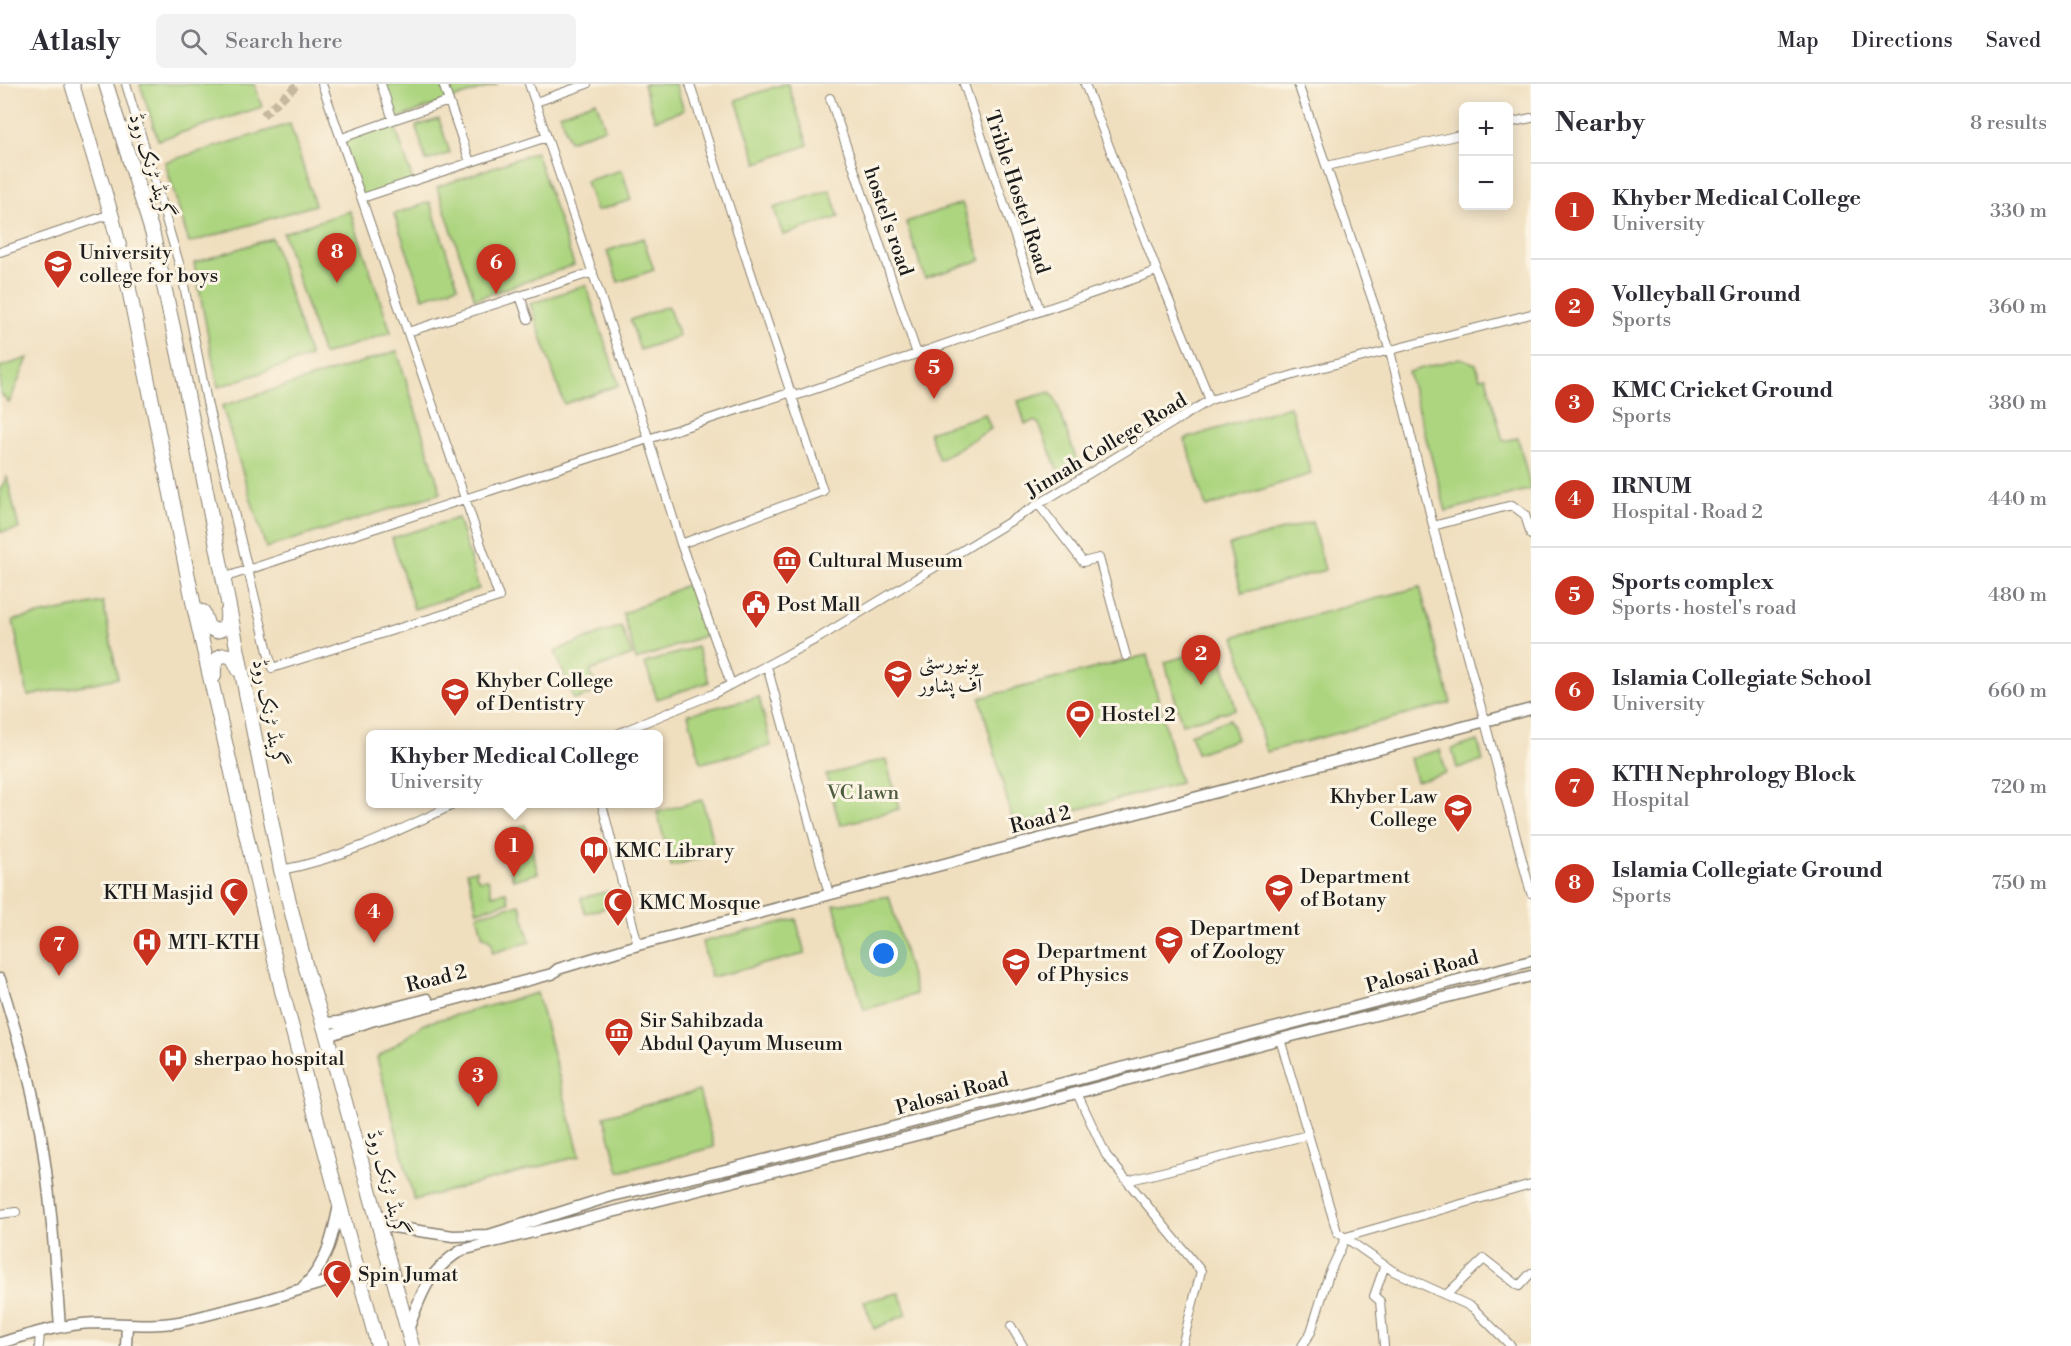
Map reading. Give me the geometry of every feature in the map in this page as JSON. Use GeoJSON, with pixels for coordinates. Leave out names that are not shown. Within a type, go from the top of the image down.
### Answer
{"type":"FeatureCollection","features":[{"type":"Feature","properties":{"kind":"highway"},"geometry":{"type":"LineString","coordinates":[[72,84],[111,214],[125,270],[219,717],[282,991],[378,1346]]}},
{"type":"Feature","properties":{"kind":"highway","name":"گرینڈ ٹرنک روڈ"},"geometry":{"type":"LineString","coordinates":[[106,84],[153,235],[281,870],[306,968],[412,1346]]}},
{"type":"Feature","properties":{"kind":"highway"},"geometry":{"type":"LineString","coordinates":[[182,547],[192,570],[205,621],[213,631],[221,630],[227,623],[223,580]]}},
{"type":"Feature","properties":{"kind":"highway"},"geometry":{"type":"LineString","coordinates":[[219,717],[214,692],[214,671],[215,662],[220,656],[227,654],[233,658],[246,689]]}},
{"type":"Feature","properties":{"kind":"street"},"geometry":{"type":"LineString","coordinates":[[126,84],[177,254],[207,402],[272,668],[499,597],[322,84]]}},
{"type":"Feature","properties":{"kind":"street"},"geometry":{"type":"LineString","coordinates":[[381,84],[393,120]]}},
{"type":"Feature","properties":{"kind":"street"},"geometry":{"type":"LineString","coordinates":[[443,84],[470,162]]}},
{"type":"Feature","properties":{"kind":"street"},"geometry":{"type":"LineString","coordinates":[[530,84],[650,440],[681,544],[731,684]]}},
{"type":"Feature","properties":{"kind":"street"},"geometry":{"type":"LineString","coordinates":[[536,102],[587,84]]}},
{"type":"Feature","properties":{"kind":"street"},"geometry":{"type":"LineString","coordinates":[[681,544],[823,491],[729,212],[690,84]]}},
{"type":"Feature","properties":{"kind":"street","name":"Trible Hostel Road"},"geometry":{"type":"LineString","coordinates":[[964,84],[1040,311]]}},
{"type":"Feature","properties":{"kind":"street"},"geometry":{"type":"LineString","coordinates":[[1085,84],[1157,271],[1210,400]]}},
{"type":"Feature","properties":{"kind":"street"},"geometry":{"type":"LineString","coordinates":[[1298,84],[1390,351],[1433,526],[1531,893]]}},
{"type":"Feature","properties":{"kind":"street","name":"hostel's road"},"geometry":{"type":"LineString","coordinates":[[830,98],[917,354]]}},
{"type":"Feature","properties":{"kind":"street"},"geometry":{"type":"LineString","coordinates":[[342,138],[449,101]]}},
{"type":"Feature","properties":{"kind":"street"},"geometry":{"type":"LineString","coordinates":[[1513,122],[1531,118]]}},
{"type":"Feature","properties":{"kind":"street"},"geometry":{"type":"LineString","coordinates":[[1327,166],[1459,135]]}},
{"type":"Feature","properties":{"kind":"street"},"geometry":{"type":"LineString","coordinates":[[362,198],[547,137]]}},
{"type":"Feature","properties":{"kind":"street"},"geometry":{"type":"LineString","coordinates":[[0,252],[111,214]]}},
{"type":"Feature","properties":{"kind":"street"},"geometry":{"type":"LineString","coordinates":[[223,580],[465,499],[917,354],[1157,271]]}},
{"type":"Feature","properties":{"kind":"street"},"geometry":{"type":"LineString","coordinates":[[408,332],[593,272]]}},
{"type":"Feature","properties":{"kind":"street"},"geometry":{"type":"LineString","coordinates":[[520,296],[528,319]]}},
{"type":"Feature","properties":{"kind":"street","name":"Jinnah College Road"},"geometry":{"type":"LineString","coordinates":[[629,730],[713,694],[820,637],[1210,400],[1297,374],[1531,314]]}},
{"type":"Feature","properties":{"kind":"street"},"geometry":{"type":"LineString","coordinates":[[1039,505],[1083,562],[1099,558],[1126,656]]}},
{"type":"Feature","properties":{"kind":"street"},"geometry":{"type":"LineString","coordinates":[[1433,526],[1512,505],[1525,515],[1531,535]]}},
{"type":"Feature","properties":{"kind":"street"},"geometry":{"type":"LineString","coordinates":[[766,666],[829,894]]}},
{"type":"Feature","properties":{"kind":"street","name":"Road 2"},"geometry":{"type":"LineString","coordinates":[[325,1030],[338,1023],[550,968],[558,969],[638,945],[1531,709]]}},
{"type":"Feature","properties":{"kind":"street"},"geometry":{"type":"LineString","coordinates":[[281,870],[307,866],[339,854],[446,808]]}},
{"type":"Feature","properties":{"kind":"street"},"geometry":{"type":"LineString","coordinates":[[603,808],[638,945]]}},
{"type":"Feature","properties":{"kind":"street","name":"Palosai Road"},"geometry":{"type":"LineString","coordinates":[[380,1226],[453,1236],[516,1232],[612,1196],[752,1163],[1531,961]]}},
{"type":"Feature","properties":{"kind":"street"},"geometry":{"type":"LineString","coordinates":[[408,1330],[427,1283],[447,1259],[462,1250],[516,1232],[1077,1093],[1531,976]]}},
{"type":"Feature","properties":{"kind":"street"},"geometry":{"type":"LineString","coordinates":[[0,979],[24,1058],[40,1128],[51,1201],[60,1327]]}},
{"type":"Feature","properties":{"kind":"street"},"geometry":{"type":"LineString","coordinates":[[1278,1027],[1337,1232],[1394,1271],[1472,1307],[1511,1346]]}},
{"type":"Feature","properties":{"kind":"street"},"geometry":{"type":"LineString","coordinates":[[1120,1068],[1122,1081]]}},
{"type":"Feature","properties":{"kind":"street"},"geometry":{"type":"LineString","coordinates":[[1077,1093],[1106,1155],[1201,1271],[1182,1346]]}},
{"type":"Feature","properties":{"kind":"street"},"geometry":{"type":"LineString","coordinates":[[1127,1181],[1308,1135]]}},
{"type":"Feature","properties":{"kind":"street"},"geometry":{"type":"LineString","coordinates":[[1302,1346],[1311,1332],[1329,1274],[1346,1238],[1531,1184]]}},
{"type":"Feature","properties":{"kind":"street"},"geometry":{"type":"LineString","coordinates":[[301,1289],[315,1275],[324,1259],[333,1236],[339,1205]]}},
{"type":"Feature","properties":{"kind":"street"},"geometry":{"type":"LineString","coordinates":[[0,1214],[16,1212]]}},
{"type":"Feature","properties":{"kind":"street"},"geometry":{"type":"LineString","coordinates":[[1446,1295],[1484,1259],[1520,1286],[1531,1273]]}},
{"type":"Feature","properties":{"kind":"street"},"geometry":{"type":"LineString","coordinates":[[1384,1346],[1380,1301],[1374,1296],[1385,1265]]}},
{"type":"Feature","properties":{"kind":"street"},"geometry":{"type":"LineString","coordinates":[[0,1343],[60,1327],[95,1323],[127,1326],[165,1325],[348,1275],[360,1280]]}},
{"type":"Feature","properties":{"kind":"street"},"geometry":{"type":"LineString","coordinates":[[126,1346],[127,1326]]}},
{"type":"Feature","properties":{"kind":"street"},"geometry":{"type":"LineString","coordinates":[[1011,1326],[1023,1346]]}},
{"type":"Feature","properties":{"kind":"street"},"geometry":{"type":"LineString","coordinates":[[39,1346],[40,1332]]}},
{"type":"Feature","properties":{"kind":"green space"},"geometry":{"type":"Polygon","coordinates":[[[140,84],[254,84],[262,107],[158,140],[140,84]]]}},
{"type":"Feature","properties":{"kind":"green space"},"geometry":{"type":"Polygon","coordinates":[[[381,84],[443,84],[448,100],[393,120],[381,84]]]}},
{"type":"Feature","properties":{"kind":"green space"},"geometry":{"type":"Polygon","coordinates":[[[444,84],[498,84],[449,100],[444,84]]]}},
{"type":"Feature","properties":{"kind":"green space"},"geometry":{"type":"Polygon","coordinates":[[[643,84],[675,84],[684,110],[655,120],[643,84]]]}},
{"type":"Feature","properties":{"kind":"green space"},"geometry":{"type":"Polygon","coordinates":[[[788,84],[808,145],[757,163],[736,100],[788,84]]]}},
{"type":"Feature","properties":{"kind":"green space"},"geometry":{"type":"Polygon","coordinates":[[[596,101],[605,128],[569,141],[560,114],[596,101]]]}},
{"type":"Feature","properties":{"kind":"green space"},"geometry":{"type":"Polygon","coordinates":[[[439,119],[450,153],[426,161],[416,126],[439,119]]]}},
{"type":"Feature","properties":{"kind":"green space"},"geometry":{"type":"Polygon","coordinates":[[[393,120],[413,181],[362,198],[342,138],[393,120]]]}},
{"type":"Feature","properties":{"kind":"green space"},"geometry":{"type":"Polygon","coordinates":[[[290,124],[315,205],[189,243],[165,162],[290,124]]]}},
{"type":"Feature","properties":{"kind":"green space"},"geometry":{"type":"Polygon","coordinates":[[[536,152],[574,265],[475,299],[437,187],[536,152]]]}},
{"type":"Feature","properties":{"kind":"green space"},"geometry":{"type":"Polygon","coordinates":[[[622,170],[631,200],[596,211],[586,181],[622,170]]]}},
{"type":"Feature","properties":{"kind":"green space"},"geometry":{"type":"Polygon","coordinates":[[[830,190],[839,217],[783,235],[774,208],[830,190]]]}},
{"type":"Feature","properties":{"kind":"green space"},"geometry":{"type":"Polygon","coordinates":[[[430,202],[458,286],[423,298],[394,214],[430,202]]]}},
{"type":"Feature","properties":{"kind":"green space"},"geometry":{"type":"Polygon","coordinates":[[[962,203],[981,260],[925,278],[906,222],[962,203]]]}},
{"type":"Feature","properties":{"kind":"green space"},"geometry":{"type":"Polygon","coordinates":[[[350,211],[391,332],[323,355],[283,233],[350,211]]]}},
{"type":"Feature","properties":{"kind":"green space"},"geometry":{"type":"Polygon","coordinates":[[[272,238],[310,357],[218,387],[194,263],[272,238]]]}},
{"type":"Feature","properties":{"kind":"green space"},"geometry":{"type":"Polygon","coordinates":[[[643,238],[654,270],[618,282],[607,251],[643,238]]]}},
{"type":"Feature","properties":{"kind":"green space"},"geometry":{"type":"Polygon","coordinates":[[[586,285],[619,385],[564,404],[530,304],[586,285]]]}},
{"type":"Feature","properties":{"kind":"green space"},"geometry":{"type":"Polygon","coordinates":[[[668,306],[679,336],[640,350],[630,320],[668,306]]]}},
{"type":"Feature","properties":{"kind":"green space"},"geometry":{"type":"Polygon","coordinates":[[[397,351],[441,493],[266,548],[222,406],[397,351]]]}},
{"type":"Feature","properties":{"kind":"green space"},"geometry":{"type":"Polygon","coordinates":[[[28,358],[9,403],[0,393],[0,367],[28,358]]]}},
{"type":"Feature","properties":{"kind":"green space"},"geometry":{"type":"Polygon","coordinates":[[[1460,358],[1476,364],[1480,378],[1486,377],[1503,441],[1518,438],[1531,489],[1446,511],[1408,372],[1460,358]]]}},
{"type":"Feature","properties":{"kind":"green space"},"geometry":{"type":"Polygon","coordinates":[[[1050,392],[1056,400],[1079,467],[1060,476],[1039,424],[1035,421],[1025,424],[1018,401],[1050,392]]]}},
{"type":"Feature","properties":{"kind":"green space"},"geometry":{"type":"Polygon","coordinates":[[[1290,406],[1311,474],[1206,507],[1185,439],[1290,406]]]}},
{"type":"Feature","properties":{"kind":"green space"},"geometry":{"type":"Polygon","coordinates":[[[985,414],[991,429],[939,460],[929,432],[985,414]]]}},
{"type":"Feature","properties":{"kind":"green space"},"geometry":{"type":"Polygon","coordinates":[[[7,477],[19,529],[0,532],[0,490],[7,477]]]}},
{"type":"Feature","properties":{"kind":"green space"},"geometry":{"type":"Polygon","coordinates":[[[458,518],[479,589],[414,609],[392,538],[458,518]]]}},
{"type":"Feature","properties":{"kind":"green space"},"geometry":{"type":"Polygon","coordinates":[[[1312,522],[1325,570],[1242,593],[1229,545],[1312,522]]]}},
{"type":"Feature","properties":{"kind":"green space"},"geometry":{"type":"Polygon","coordinates":[[[688,584],[706,635],[636,660],[623,614],[688,584]]]}},
{"type":"Feature","properties":{"kind":"green space"},"geometry":{"type":"Polygon","coordinates":[[[1420,587],[1451,703],[1266,752],[1235,636],[1420,587]]]}},
{"type":"Feature","properties":{"kind":"green space"},"geometry":{"type":"Polygon","coordinates":[[[103,602],[118,678],[28,696],[13,620],[103,602]]]}},
{"type":"Feature","properties":{"kind":"green space"},"geometry":{"type":"Polygon","coordinates":[[[621,626],[632,655],[590,671],[598,691],[574,700],[555,651],[621,626]]]}},
{"type":"Feature","properties":{"kind":"green space"},"geometry":{"type":"Polygon","coordinates":[[[697,647],[709,682],[657,699],[645,663],[697,647]]]}},
{"type":"Feature","properties":{"kind":"green space"},"geometry":{"type":"Polygon","coordinates":[[[1219,647],[1236,709],[1182,724],[1165,662],[1219,647]]]}},
{"type":"Feature","properties":{"kind":"green space","name":"Hostel 2"},"geometry":{"type":"Polygon","coordinates":[[[1147,655],[1180,783],[1014,826],[980,698],[1147,655]]]}},
{"type":"Feature","properties":{"kind":"green space"},"geometry":{"type":"Polygon","coordinates":[[[759,697],[771,746],[701,763],[688,714],[759,697]]]}},
{"type":"Feature","properties":{"kind":"green space"},"geometry":{"type":"Polygon","coordinates":[[[1230,719],[1237,739],[1197,753],[1190,734],[1230,719]]]}},
{"type":"Feature","properties":{"kind":"green space"},"geometry":{"type":"Polygon","coordinates":[[[1478,741],[1483,761],[1457,768],[1452,749],[1478,741]]]}},
{"type":"Feature","properties":{"kind":"green space"},"geometry":{"type":"Polygon","coordinates":[[[1440,750],[1446,773],[1416,781],[1410,758],[1440,750]]]}},
{"type":"Feature","properties":{"kind":"green space","name":"VC lawn"},"geometry":{"type":"Polygon","coordinates":[[[886,759],[899,809],[840,825],[826,775],[886,759]]]}},
{"type":"Feature","properties":{"kind":"green space"},"geometry":{"type":"Polygon","coordinates":[[[702,800],[716,854],[671,866],[657,812],[702,800]]]}},
{"type":"Feature","properties":{"kind":"green space"},"geometry":{"type":"Polygon","coordinates":[[[525,825],[538,873],[513,880],[505,848],[509,846],[505,830],[525,825]]]}},
{"type":"Feature","properties":{"kind":"green space"},"geometry":{"type":"Polygon","coordinates":[[[476,870],[479,880],[488,879],[492,895],[506,892],[509,902],[477,911],[467,872],[476,870]]]}},
{"type":"Feature","properties":{"kind":"green space"},"geometry":{"type":"Polygon","coordinates":[[[610,891],[613,906],[585,913],[581,898],[610,891]]]}},
{"type":"Feature","properties":{"kind":"green space"},"geometry":{"type":"Polygon","coordinates":[[[889,896],[916,994],[864,1010],[834,905],[889,896]]]}},
{"type":"Feature","properties":{"kind":"green space"},"geometry":{"type":"Polygon","coordinates":[[[520,904],[530,942],[492,953],[492,943],[483,937],[477,915],[520,904]]]}},
{"type":"Feature","properties":{"kind":"green space"},"geometry":{"type":"Polygon","coordinates":[[[796,919],[805,954],[711,977],[702,942],[796,919]]]}},
{"type":"Feature","properties":{"kind":"green space"},"geometry":{"type":"Polygon","coordinates":[[[537,993],[580,1156],[414,1200],[377,1058],[426,1023],[537,993]]]}},
{"type":"Feature","properties":{"kind":"green space"},"geometry":{"type":"Polygon","coordinates":[[[699,1091],[714,1147],[619,1172],[604,1116],[699,1091]]]}},
{"type":"Feature","properties":{"kind":"green space"},"geometry":{"type":"Polygon","coordinates":[[[899,1293],[907,1314],[874,1329],[864,1301],[899,1293]]]}},
{"type":"Feature","properties":{"kind":"tunnel"},"geometry":{"type":"LineString","coordinates":[[263,115],[298,84]]}},
{"type":"Feature","properties":{"kind":"place","name":"Islamia Collegiate Ground"},"geometry":{"type":"Point","coordinates":[337,283]}},
{"type":"Feature","properties":{"kind":"place","name":"University college for boys"},"geometry":{"type":"Point","coordinates":[58,290]}},
{"type":"Feature","properties":{"kind":"place","name":"Islamia Collegiate School"},"geometry":{"type":"Point","coordinates":[496,294]}},
{"type":"Feature","properties":{"kind":"place","name":"Sports complex"},"geometry":{"type":"Point","coordinates":[934,399]}},
{"type":"Feature","properties":{"kind":"place","name":"Cultural Museum"},"geometry":{"type":"Point","coordinates":[787,586]}},
{"type":"Feature","properties":{"kind":"place","name":"Post Mall"},"geometry":{"type":"Point","coordinates":[756,630]}},
{"type":"Feature","properties":{"kind":"place","name":"Volleyball Ground"},"geometry":{"type":"Point","coordinates":[1201,685]}},
{"type":"Feature","properties":{"kind":"place","name":"یونیورسٹی آف پشاور"},"geometry":{"type":"Point","coordinates":[898,700]}},
{"type":"Feature","properties":{"kind":"place","name":"Khyber College of Dentistry"},"geometry":{"type":"Point","coordinates":[455,718]}},
{"type":"Feature","properties":{"kind":"place","name":"Hostel 2"},"geometry":{"type":"Point","coordinates":[1080,740]}},
{"type":"Feature","properties":{"kind":"place","name":"Khyber Law College"},"geometry":{"type":"Point","coordinates":[1458,834]}},
{"type":"Feature","properties":{"kind":"place","name":"KMC Library"},"geometry":{"type":"Point","coordinates":[594,876]}},
{"type":"Feature","properties":{"kind":"place","name":"Khyber Medical College"},"geometry":{"type":"Point","coordinates":[514,877]}},
{"type":"Feature","properties":{"kind":"place","name":"Department of Botany"},"geometry":{"type":"Point","coordinates":[1279,914]}},
{"type":"Feature","properties":{"kind":"place","name":"KTH Masjid"},"geometry":{"type":"Point","coordinates":[234,918]}},
{"type":"Feature","properties":{"kind":"place","name":"KMC Mosque"},"geometry":{"type":"Point","coordinates":[618,928]}},
{"type":"Feature","properties":{"kind":"place","name":"IRNUM"},"geometry":{"type":"Point","coordinates":[374,943]}},
{"type":"Feature","properties":{"kind":"place","name":"Department of Zoology"},"geometry":{"type":"Point","coordinates":[1169,966]}},
{"type":"Feature","properties":{"kind":"place","name":"MTI-KTH"},"geometry":{"type":"Point","coordinates":[147,968]}},
{"type":"Feature","properties":{"kind":"place","name":"KTH Nephrology Block"},"geometry":{"type":"Point","coordinates":[59,976]}},
{"type":"Feature","properties":{"kind":"place","name":"Department of Physics"},"geometry":{"type":"Point","coordinates":[1016,988]}},
{"type":"Feature","properties":{"kind":"place","name":"Sir Sahibzada Abdul Qayum Museum"},"geometry":{"type":"Point","coordinates":[619,1058]}},
{"type":"Feature","properties":{"kind":"place","name":"sherpao hospital"},"geometry":{"type":"Point","coordinates":[173,1084]}},
{"type":"Feature","properties":{"kind":"place","name":"KMC Cricket Ground"},"geometry":{"type":"Point","coordinates":[478,1107]}},
{"type":"Feature","properties":{"kind":"place","name":"Spin Jumat"},"geometry":{"type":"Point","coordinates":[337,1300]}}]}
